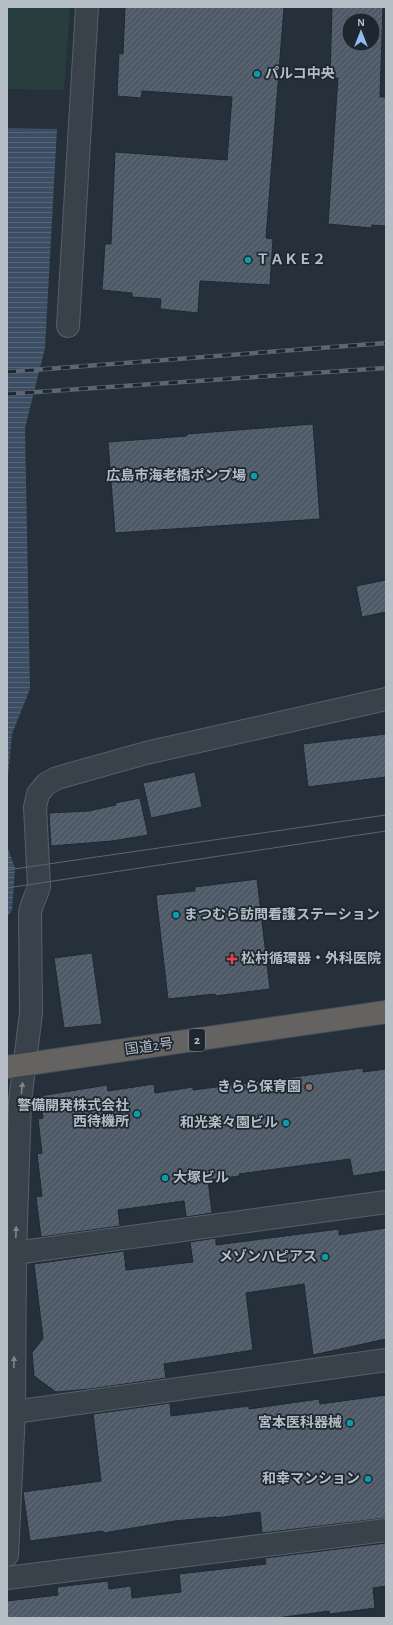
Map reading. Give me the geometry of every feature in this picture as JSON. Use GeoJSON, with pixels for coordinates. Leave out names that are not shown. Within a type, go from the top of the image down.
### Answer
{"type":"FeatureCollection","features":[{"type":"Feature","properties":{"kind":"highway","name":"国道2号"},"geometry":{"type":"LineString","coordinates":[[16,1066],[386,1012]]}},
{"type":"Feature","properties":{"kind":"street"},"geometry":{"type":"LineString","coordinates":[[68,326],[86,7]]}},
{"type":"Feature","properties":{"kind":"street"},"geometry":{"type":"LineString","coordinates":[[7,1555],[14,1412],[15,1253],[20,1101],[16,1066],[30,1013],[30,914],[32,904],[37,895],[38,886],[35,806],[38,794],[46,784],[57,778],[146,753],[386,698]]}},
{"type":"Feature","properties":{"kind":"street"},"geometry":{"type":"LineString","coordinates":[[15,1253],[386,1202]]}},
{"type":"Feature","properties":{"kind":"street"},"geometry":{"type":"LineString","coordinates":[[14,1412],[386,1360]]}},
{"type":"Feature","properties":{"kind":"street"},"geometry":{"type":"LineString","coordinates":[[7,1578],[386,1530]]}},
{"type":"Feature","properties":{"kind":"green space"},"geometry":{"type":"Polygon","coordinates":[[[7,7],[70,7],[64,90],[7,89],[7,7]]]}},
{"type":"Feature","properties":{"kind":"water"},"geometry":{"type":"Polygon","coordinates":[[[7,128],[57,129],[45,348],[25,428],[30,689],[12,734],[7,787],[7,128]]]}},
{"type":"Feature","properties":{"kind":"water"},"geometry":{"type":"Polygon","coordinates":[[[7,846],[15,868],[12,910],[7,917],[7,846]]]}},
{"type":"Feature","properties":{"kind":"building"},"geometry":{"type":"Polygon","coordinates":[[[125,7],[284,7],[266,238],[273,239],[270,285],[200,281],[198,313],[160,309],[161,299],[132,297],[132,293],[102,290],[105,244],[111,244],[115,152],[227,160],[232,97],[142,91],[141,98],[117,96],[119,53],[123,54],[125,7]]]}},
{"type":"Feature","properties":{"kind":"building"},"geometry":{"type":"Polygon","coordinates":[[[332,7],[383,7],[380,97],[386,97],[386,226],[372,225],[371,228],[328,224],[338,78],[330,78],[332,7]]]}},
{"type":"Feature","properties":{"kind":"building","name":"広島市海老橋ポンプ場"},"geometry":{"type":"Polygon","coordinates":[[[313,424],[320,519],[115,533],[108,442],[313,424]]]}},
{"type":"Feature","properties":{"kind":"building"},"geometry":{"type":"Polygon","coordinates":[[[386,580],[386,612],[362,617],[356,586],[386,580]]]}},
{"type":"Feature","properties":{"kind":"building"},"geometry":{"type":"Polygon","coordinates":[[[386,734],[386,777],[308,787],[303,744],[386,734]]]}},
{"type":"Feature","properties":{"kind":"building"},"geometry":{"type":"Polygon","coordinates":[[[195,772],[202,807],[151,818],[143,783],[195,772]]]}},
{"type":"Feature","properties":{"kind":"building"},"geometry":{"type":"Polygon","coordinates":[[[140,798],[148,835],[112,841],[51,846],[49,813],[89,811],[116,805],[115,803],[140,798]]]}},
{"type":"Feature","properties":{"kind":"building"},"geometry":{"type":"Polygon","coordinates":[[[257,879],[270,989],[215,996],[215,994],[168,999],[156,895],[195,891],[195,887],[257,879]]]}},
{"type":"Feature","properties":{"kind":"building"},"geometry":{"type":"Polygon","coordinates":[[[92,953],[102,1024],[64,1028],[54,958],[92,953]]]}},
{"type":"Feature","properties":{"kind":"building"},"geometry":{"type":"Polygon","coordinates":[[[363,1068],[363,1072],[386,1069],[386,1171],[353,1176],[350,1159],[239,1174],[240,1176],[208,1180],[212,1213],[186,1217],[184,1201],[118,1210],[120,1226],[41,1237],[36,1197],[42,1196],[37,1154],[42,1153],[38,1119],[43,1118],[40,1096],[107,1085],[108,1091],[154,1084],[155,1093],[193,1087],[193,1090],[363,1068]]]}},
{"type":"Feature","properties":{"kind":"building"},"geometry":{"type":"Polygon","coordinates":[[[386,1228],[386,1339],[313,1355],[304,1284],[246,1293],[253,1350],[164,1364],[166,1378],[90,1389],[56,1392],[34,1376],[32,1353],[43,1338],[34,1264],[124,1251],[126,1270],[193,1262],[190,1242],[216,1238],[216,1245],[339,1229],[339,1235],[386,1228]]]}},
{"type":"Feature","properties":{"kind":"building"},"geometry":{"type":"Polygon","coordinates":[[[386,1395],[386,1518],[262,1533],[260,1512],[216,1518],[175,1521],[103,1533],[103,1531],[30,1541],[23,1492],[101,1481],[93,1414],[170,1403],[171,1416],[249,1406],[249,1409],[319,1399],[320,1404],[386,1395]]]}},
{"type":"Feature","properties":{"kind":"building"},"geometry":{"type":"Polygon","coordinates":[[[386,1543],[386,1586],[373,1588],[375,1608],[330,1614],[329,1611],[277,1618],[7,1618],[7,1601],[58,1595],[57,1587],[108,1581],[109,1589],[131,1586],[132,1598],[181,1592],[179,1574],[266,1564],[265,1558],[386,1543]]]}},
{"type":"Feature","properties":{"kind":"tram line"},"geometry":{"type":"LineString","coordinates":[[7,870],[386,815]]}},
{"type":"Feature","properties":{"kind":"tram line"},"geometry":{"type":"LineString","coordinates":[[7,888],[386,831]]}},
{"type":"Feature","properties":{"kind":"railway"},"geometry":{"type":"LineString","coordinates":[[7,372],[386,343]]}},
{"type":"Feature","properties":{"kind":"railway"},"geometry":{"type":"LineString","coordinates":[[7,394],[386,368]]}},
{"type":"Feature","properties":{"kind":"place","name":"パルコ中央"},"geometry":{"type":"Point","coordinates":[257,74]}},
{"type":"Feature","properties":{"kind":"place","name":"ＴＡＫＥ２"},"geometry":{"type":"Point","coordinates":[248,260]}},
{"type":"Feature","properties":{"kind":"place","name":"広島市海老橋ポンプ場"},"geometry":{"type":"Point","coordinates":[254,476]}},
{"type":"Feature","properties":{"kind":"place","name":"まつむら訪問看護ステーション"},"geometry":{"type":"Point","coordinates":[176,915]}},
{"type":"Feature","properties":{"kind":"place","name":"松村循環器・外科医院"},"geometry":{"type":"Point","coordinates":[232,959]}},
{"type":"Feature","properties":{"kind":"place","name":"きらら保育園"},"geometry":{"type":"Point","coordinates":[309,1087]}},
{"type":"Feature","properties":{"kind":"place","name":"警備開発株式会社 西待機所"},"geometry":{"type":"Point","coordinates":[137,1114]}},
{"type":"Feature","properties":{"kind":"place","name":"和光楽々園ビル"},"geometry":{"type":"Point","coordinates":[286,1123]}},
{"type":"Feature","properties":{"kind":"place","name":"大塚ビル"},"geometry":{"type":"Point","coordinates":[165,1178]}},
{"type":"Feature","properties":{"kind":"place","name":"メゾンハピアス"},"geometry":{"type":"Point","coordinates":[325,1257]}},
{"type":"Feature","properties":{"kind":"place","name":"宮本医科器械"},"geometry":{"type":"Point","coordinates":[350,1423]}},
{"type":"Feature","properties":{"kind":"place","name":"和幸マンション"},"geometry":{"type":"Point","coordinates":[368,1479]}}]}
